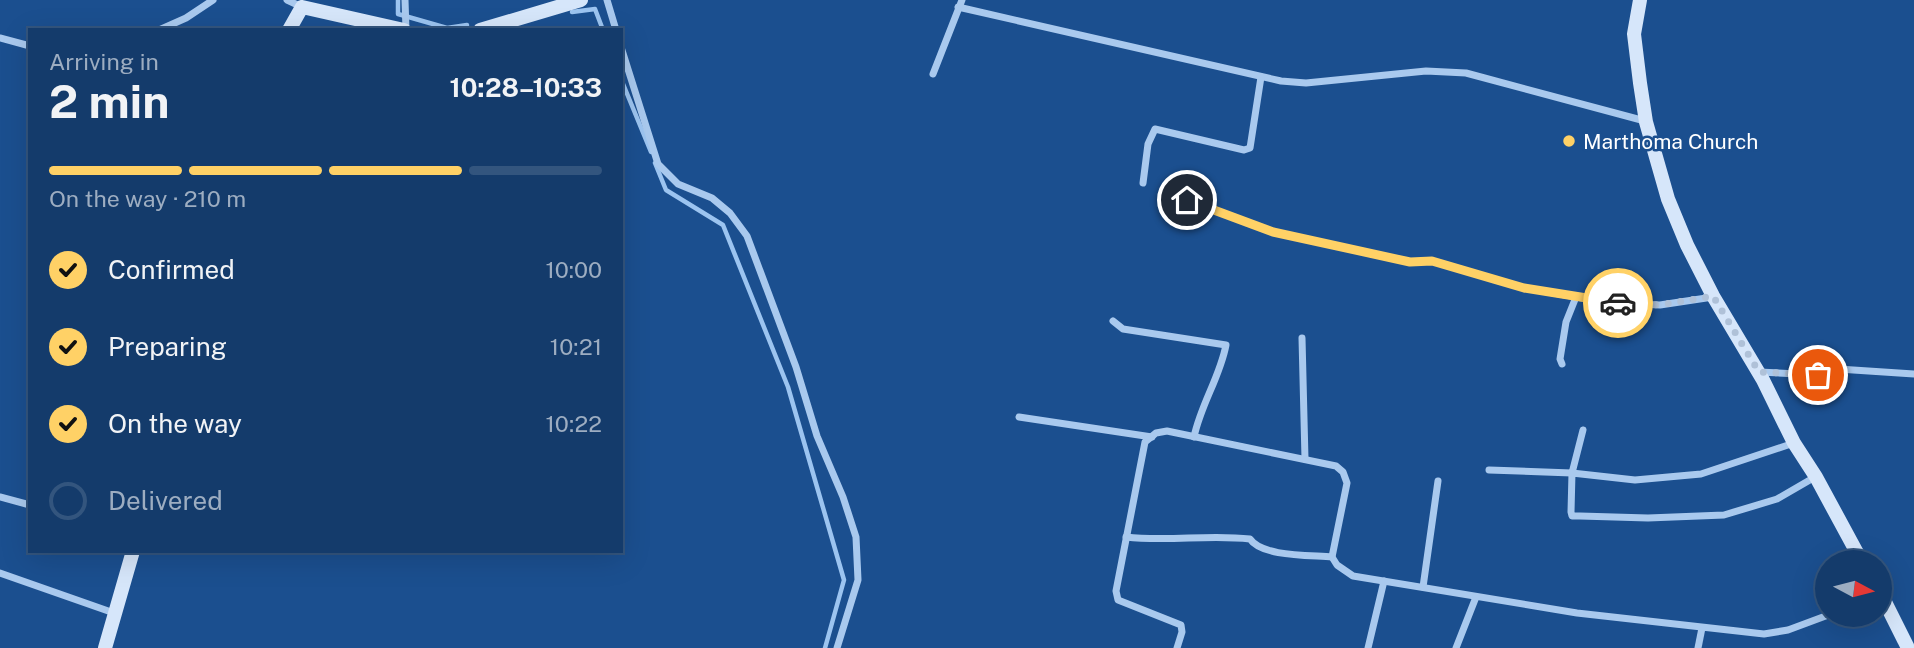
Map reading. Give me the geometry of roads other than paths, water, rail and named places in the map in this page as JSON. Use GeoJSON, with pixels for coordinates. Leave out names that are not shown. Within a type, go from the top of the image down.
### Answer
{"type":"FeatureCollection","features":[{"type":"Feature","properties":{"kind":"street"},"geometry":{"type":"LineString","coordinates":[[173,27],[213,0]]}},
{"type":"Feature","properties":{"kind":"street"},"geometry":{"type":"LineString","coordinates":[[288,0],[302,7],[396,28]]}},
{"type":"Feature","properties":{"kind":"street"},"geometry":{"type":"LineString","coordinates":[[405,0],[405,28]]}},
{"type":"Feature","properties":{"kind":"street"},"geometry":{"type":"LineString","coordinates":[[487,28],[581,0]]}},
{"type":"Feature","properties":{"kind":"street"},"geometry":{"type":"LineString","coordinates":[[607,0],[615,28]]}},
{"type":"Feature","properties":{"kind":"street"},"geometry":{"type":"LineString","coordinates":[[1640,0],[1634,34],[1646,122],[1668,199],[1687,245],[1713,296],[1759,372],[1794,443],[1816,477],[1856,550]]}},
{"type":"Feature","properties":{"kind":"street"},"geometry":{"type":"LineString","coordinates":[[933,74],[960,4],[1261,76],[1306,82],[1426,71],[1466,73],[1646,122]]}},
{"type":"Feature","properties":{"kind":"street"},"geometry":{"type":"LineString","coordinates":[[290,28],[302,7]]}},
{"type":"Feature","properties":{"kind":"street"},"geometry":{"type":"LineString","coordinates":[[0,38],[28,45]]}},
{"type":"Feature","properties":{"kind":"street"},"geometry":{"type":"LineString","coordinates":[[623,53],[658,164],[678,184],[712,198],[730,213],[747,236],[796,368],[817,436],[843,497],[856,537],[858,580],[837,648]]}},
{"type":"Feature","properties":{"kind":"street"},"geometry":{"type":"LineString","coordinates":[[1143,183],[1148,144],[1155,129],[1244,150],[1251,148],[1261,76]]}},
{"type":"Feature","properties":{"kind":"street"},"geometry":{"type":"LineString","coordinates":[[1187,200],[1273,232],[1410,262],[1432,261],[1524,288],[1611,303],[1660,305],[1713,296]]}},
{"type":"Feature","properties":{"kind":"street"},"geometry":{"type":"LineString","coordinates":[[1562,364],[1560,359],[1566,322],[1576,297]]}},
{"type":"Feature","properties":{"kind":"street"},"geometry":{"type":"LineString","coordinates":[[1113,321],[1122,329],[1226,345],[1222,364],[1202,408],[1194,437]]}},
{"type":"Feature","properties":{"kind":"street"},"geometry":{"type":"LineString","coordinates":[[1302,338],[1306,459]]}},
{"type":"Feature","properties":{"kind":"street"},"geometry":{"type":"LineString","coordinates":[[1759,372],[1818,375],[1824,368],[1914,374]]}},
{"type":"Feature","properties":{"kind":"street"},"geometry":{"type":"LineString","coordinates":[[1019,417],[1152,437]]}},
{"type":"Feature","properties":{"kind":"street"},"geometry":{"type":"LineString","coordinates":[[1583,430],[1572,473],[1572,516],[1648,518],[1724,515],[1777,499],[1816,477]]}},
{"type":"Feature","properties":{"kind":"street"},"geometry":{"type":"LineString","coordinates":[[1177,648],[1182,632],[1181,625],[1118,600],[1116,591],[1145,442],[1156,433],[1167,431],[1336,466],[1343,472],[1347,483],[1332,557],[1337,565],[1353,576],[1577,613],[1764,634],[1788,631],[1815,620]]}},
{"type":"Feature","properties":{"kind":"street"},"geometry":{"type":"LineString","coordinates":[[1489,470],[1572,473],[1635,480],[1701,474],[1794,443]]}},
{"type":"Feature","properties":{"kind":"street"},"geometry":{"type":"LineString","coordinates":[[1423,587],[1438,481]]}},
{"type":"Feature","properties":{"kind":"street"},"geometry":{"type":"LineString","coordinates":[[0,497],[28,504]]}},
{"type":"Feature","properties":{"kind":"street"},"geometry":{"type":"LineString","coordinates":[[1126,537],[1156,541],[1230,537],[1250,539],[1254,544],[1276,552],[1332,557]]}},
{"type":"Feature","properties":{"kind":"street"},"geometry":{"type":"LineString","coordinates":[[105,648],[132,553]]}},
{"type":"Feature","properties":{"kind":"street"},"geometry":{"type":"LineString","coordinates":[[0,573],[114,612]]}},
{"type":"Feature","properties":{"kind":"street"},"geometry":{"type":"LineString","coordinates":[[1368,648],[1384,581]]}},
{"type":"Feature","properties":{"kind":"street"},"geometry":{"type":"LineString","coordinates":[[1456,648],[1476,597]]}},
{"type":"Feature","properties":{"kind":"street"},"geometry":{"type":"LineString","coordinates":[[1892,618],[1908,648]]}},
{"type":"Feature","properties":{"kind":"street"},"geometry":{"type":"LineString","coordinates":[[1698,648],[1702,628]]}},
{"type":"Feature","properties":{"kind":"waterway"},"geometry":{"type":"LineString","coordinates":[[398,0],[398,14],[447,28],[467,25]]}},
{"type":"Feature","properties":{"kind":"waterway"},"geometry":{"type":"LineString","coordinates":[[572,12],[595,9],[602,28]]}},
{"type":"Feature","properties":{"kind":"waterway"},"geometry":{"type":"LineString","coordinates":[[623,84],[651,152]]}},
{"type":"Feature","properties":{"kind":"waterway"},"geometry":{"type":"LineString","coordinates":[[655,163],[666,190],[723,225],[788,387],[844,580],[825,648]]}},
{"type":"Feature","properties":{"kind":"place","name":"Marthoma Church"},"geometry":{"type":"Point","coordinates":[1569,141]}}]}
